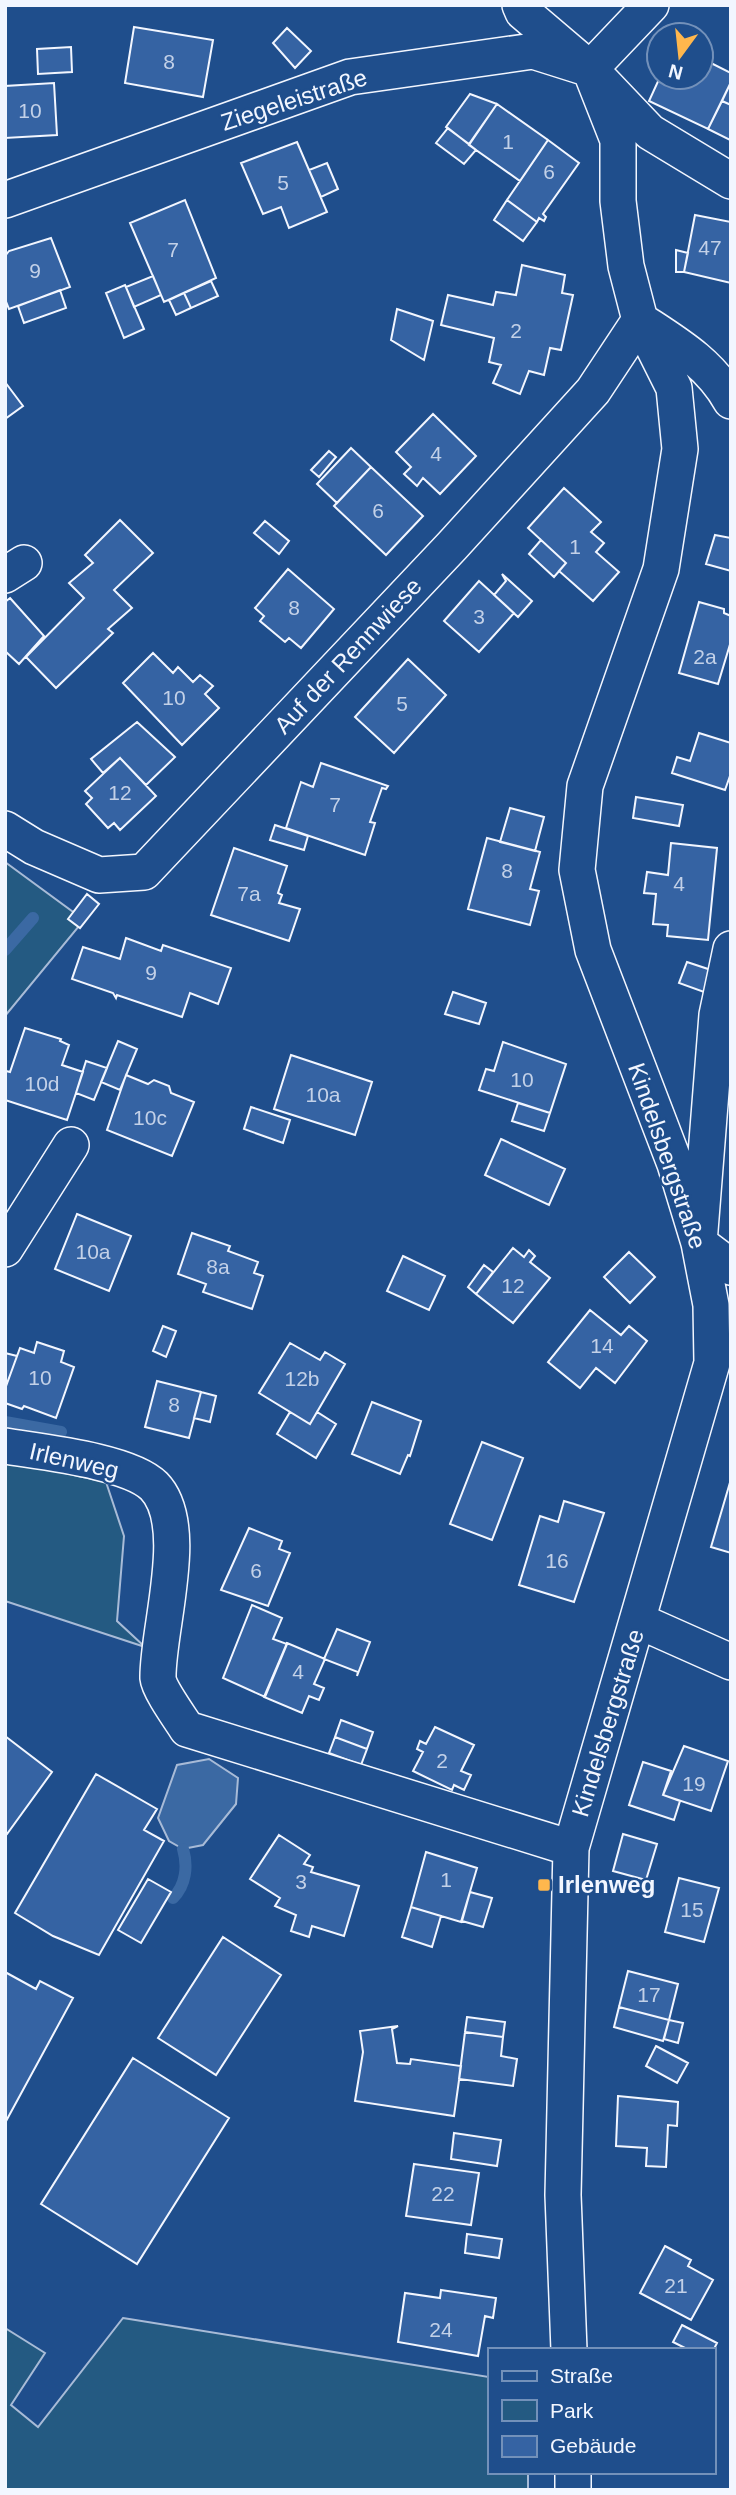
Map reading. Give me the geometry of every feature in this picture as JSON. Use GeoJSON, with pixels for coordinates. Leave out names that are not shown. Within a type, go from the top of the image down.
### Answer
{"type":"FeatureCollection","features":[{"type":"Feature","properties":{"kind":"street"},"geometry":{"type":"LineString","coordinates":[[520,5],[523,12],[590,69],[650,132],[731,181]]}},
{"type":"Feature","properties":{"kind":"street"},"geometry":{"type":"LineString","coordinates":[[590,69],[651,5]]}},
{"type":"Feature","properties":{"kind":"street","name":"Ziegeleistraße"},"geometry":{"type":"LineString","coordinates":[[5,200],[350,77],[533,51],[590,69]]}},
{"type":"Feature","properties":{"kind":"street","name":"Kindelsbergstraße"},"geometry":{"type":"LineString","coordinates":[[569,2348],[563,2195],[571,1848],[712,1363],[711,1305],[699,1243],[675,1164],[593,950],[577,870],[585,786],[661,569],[680,449],[674,388],[640,320],[626,266],[618,201],[618,140],[590,69]]}},
{"type":"Feature","properties":{"kind":"street"},"geometry":{"type":"LineString","coordinates":[[640,320],[682,347],[718,377],[731,401]]}},
{"type":"Feature","properties":{"kind":"street","name":"Auf der Rennwiese"},"geometry":{"type":"LineString","coordinates":[[5,829],[34,847],[99,875],[144,872],[443,556],[584,401],[640,320]]}},
{"type":"Feature","properties":{"kind":"street"},"geometry":{"type":"LineString","coordinates":[[731,949],[699,1243],[731,1267]]}},
{"type":"Feature","properties":{"kind":"street"},"geometry":{"type":"LineString","coordinates":[[5,1249],[71,1145]]}},
{"type":"Feature","properties":{"kind":"street","name":"Irlenweg"},"geometry":{"type":"LineString","coordinates":[[5,1446],[111,1465],[153,1485],[170,1511],[169,1599],[158,1681],[187,1729],[571,1848]]}},
{"type":"Feature","properties":{"kind":"street"},"geometry":{"type":"LineString","coordinates":[[639,1621],[731,1662]]}},
{"type":"Feature","properties":{"kind":"green space"},"geometry":{"type":"Polygon","coordinates":[[[5,862],[84,920],[5,1016],[5,862]]]}},
{"type":"Feature","properties":{"kind":"green space"},"geometry":{"type":"Polygon","coordinates":[[[5,1460],[106,1482],[124,1536],[117,1621],[145,1647],[5,1601],[5,1460]]]}},
{"type":"Feature","properties":{"kind":"green space"},"geometry":{"type":"Polygon","coordinates":[[[123,2318],[488,2377],[488,2474],[528,2474],[528,2490],[5,2490],[5,2328],[45,2353],[11,2405],[38,2427],[123,2318]]]}},
{"type":"Feature","properties":{"kind":"shaded area"},"geometry":{"type":"Polygon","coordinates":[[[209,1759],[238,1778],[236,1804],[203,1845],[183,1849],[169,1841],[158,1818],[177,1765],[209,1759]]]}},
{"type":"Feature","properties":{"kind":"building"},"geometry":{"type":"Polygon","coordinates":[[[134,27],[213,40],[203,97],[125,83],[134,27]]]}},
{"type":"Feature","properties":{"kind":"building"},"geometry":{"type":"Polygon","coordinates":[[[287,28],[311,51],[295,68],[273,43],[287,28]]]}},
{"type":"Feature","properties":{"kind":"building"},"geometry":{"type":"Polygon","coordinates":[[[71,47],[72,72],[38,74],[37,49],[71,47]]]}},
{"type":"Feature","properties":{"kind":"building"},"geometry":{"type":"Polygon","coordinates":[[[715,65],[731,73],[731,82],[708,129],[649,101],[654,91],[715,91],[715,65]]]}},
{"type":"Feature","properties":{"kind":"building"},"geometry":{"type":"Polygon","coordinates":[[[731,82],[731,105],[722,101],[731,82]]]}},
{"type":"Feature","properties":{"kind":"building"},"geometry":{"type":"Polygon","coordinates":[[[54,83],[57,135],[5,138],[5,86],[54,83]]]}},
{"type":"Feature","properties":{"kind":"building"},"geometry":{"type":"Polygon","coordinates":[[[470,94],[497,104],[469,144],[446,127],[470,94]]]}},
{"type":"Feature","properties":{"kind":"building"},"geometry":{"type":"Polygon","coordinates":[[[722,101],[731,105],[730,140],[708,129],[722,101]]]}},
{"type":"Feature","properties":{"kind":"building"},"geometry":{"type":"Polygon","coordinates":[[[497,104],[548,140],[520,181],[469,145],[497,104]]]}},
{"type":"Feature","properties":{"kind":"building"},"geometry":{"type":"Polygon","coordinates":[[[448,128],[476,150],[464,164],[436,143],[448,128]]]}},
{"type":"Feature","properties":{"kind":"building"},"geometry":{"type":"Polygon","coordinates":[[[548,140],[579,163],[543,214],[546,217],[544,221],[539,218],[537,222],[507,200],[548,140]]]}},
{"type":"Feature","properties":{"kind":"building"},"geometry":{"type":"Polygon","coordinates":[[[297,142],[327,212],[289,228],[281,207],[263,214],[241,163],[297,142]]]}},
{"type":"Feature","properties":{"kind":"building"},"geometry":{"type":"Polygon","coordinates":[[[327,163],[338,189],[321,197],[309,170],[327,163]]]}},
{"type":"Feature","properties":{"kind":"building"},"geometry":{"type":"Polygon","coordinates":[[[185,200],[216,278],[164,302],[130,223],[185,200]]]}},
{"type":"Feature","properties":{"kind":"building"},"geometry":{"type":"Polygon","coordinates":[[[507,200],[537,222],[523,241],[494,220],[507,200]]]}},
{"type":"Feature","properties":{"kind":"building"},"geometry":{"type":"Polygon","coordinates":[[[695,215],[731,222],[731,283],[684,272],[695,215]]]}},
{"type":"Feature","properties":{"kind":"building"},"geometry":{"type":"Polygon","coordinates":[[[51,238],[70,287],[9,309],[5,299],[5,256],[9,251],[51,238]]]}},
{"type":"Feature","properties":{"kind":"building"},"geometry":{"type":"Polygon","coordinates":[[[676,250],[688,253],[684,272],[676,272],[676,250]]]}},
{"type":"Feature","properties":{"kind":"building"},"geometry":{"type":"Polygon","coordinates":[[[522,265],[565,275],[562,293],[573,295],[561,350],[550,348],[544,375],[529,371],[520,394],[493,383],[501,365],[489,362],[494,338],[441,325],[448,295],[493,305],[496,292],[516,295],[522,265]]]}},
{"type":"Feature","properties":{"kind":"building"},"geometry":{"type":"Polygon","coordinates":[[[153,276],[161,295],[134,307],[126,287],[153,276]]]}},
{"type":"Feature","properties":{"kind":"building"},"geometry":{"type":"Polygon","coordinates":[[[211,281],[218,296],[191,308],[184,293],[211,281]]]}},
{"type":"Feature","properties":{"kind":"building"},"geometry":{"type":"Polygon","coordinates":[[[125,285],[144,329],[124,338],[106,293],[125,285]]]}},
{"type":"Feature","properties":{"kind":"building"},"geometry":{"type":"Polygon","coordinates":[[[60,290],[66,308],[24,323],[18,306],[60,290]]]}},
{"type":"Feature","properties":{"kind":"building"},"geometry":{"type":"Polygon","coordinates":[[[184,293],[191,308],[176,315],[169,300],[184,293]]]}},
{"type":"Feature","properties":{"kind":"building"},"geometry":{"type":"Polygon","coordinates":[[[397,309],[433,321],[424,360],[391,340],[397,309]]]}},
{"type":"Feature","properties":{"kind":"building"},"geometry":{"type":"Polygon","coordinates":[[[5,382],[23,406],[5,419],[5,382]]]}},
{"type":"Feature","properties":{"kind":"building"},"geometry":{"type":"Polygon","coordinates":[[[433,414],[476,456],[440,494],[423,478],[417,486],[404,474],[411,467],[396,452],[433,414]]]}},
{"type":"Feature","properties":{"kind":"building"},"geometry":{"type":"Polygon","coordinates":[[[351,448],[371,467],[337,503],[317,484],[351,448]]]}},
{"type":"Feature","properties":{"kind":"building"},"geometry":{"type":"Polygon","coordinates":[[[329,451],[336,457],[319,477],[311,470],[329,451]]]}},
{"type":"Feature","properties":{"kind":"building"},"geometry":{"type":"Polygon","coordinates":[[[371,467],[423,516],[386,555],[334,506],[371,467]]]}},
{"type":"Feature","properties":{"kind":"building"},"geometry":{"type":"Polygon","coordinates":[[[564,488],[601,522],[591,532],[604,543],[596,552],[619,572],[593,601],[559,571],[566,563],[528,528],[564,488]]]}},
{"type":"Feature","properties":{"kind":"building"},"geometry":{"type":"Polygon","coordinates":[[[120,520],[153,553],[114,590],[132,608],[108,629],[113,633],[56,688],[26,657],[84,598],[69,583],[93,563],[85,555],[120,520]]]}},
{"type":"Feature","properties":{"kind":"building"},"geometry":{"type":"Polygon","coordinates":[[[265,521],[289,541],[279,554],[254,533],[265,521]]]}},
{"type":"Feature","properties":{"kind":"building"},"geometry":{"type":"Polygon","coordinates":[[[715,535],[731,538],[731,571],[706,564],[715,535]]]}},
{"type":"Feature","properties":{"kind":"building"},"geometry":{"type":"Polygon","coordinates":[[[541,540],[566,563],[554,577],[529,554],[541,540]]]}},
{"type":"Feature","properties":{"kind":"building"},"geometry":{"type":"Polygon","coordinates":[[[288,569],[334,609],[301,648],[289,638],[285,642],[260,621],[264,616],[255,608],[288,569]]]}},
{"type":"Feature","properties":{"kind":"building"},"geometry":{"type":"Polygon","coordinates":[[[502,574],[532,601],[518,617],[494,595],[506,581],[502,574]]]}},
{"type":"Feature","properties":{"kind":"building"},"geometry":{"type":"Polygon","coordinates":[[[479,581],[514,613],[479,652],[444,621],[479,581]]]}},
{"type":"Feature","properties":{"kind":"building"},"geometry":{"type":"Polygon","coordinates":[[[10,598],[44,636],[19,664],[5,651],[5,602],[10,598]]]}},
{"type":"Feature","properties":{"kind":"building"},"geometry":{"type":"Polygon","coordinates":[[[699,602],[724,609],[724,613],[731,616],[731,641],[718,684],[679,673],[699,602]]]}},
{"type":"Feature","properties":{"kind":"building"},"geometry":{"type":"Polygon","coordinates":[[[153,653],[173,673],[178,667],[193,682],[200,675],[213,686],[205,694],[219,708],[182,745],[123,683],[153,653]]]}},
{"type":"Feature","properties":{"kind":"building"},"geometry":{"type":"Polygon","coordinates":[[[408,659],[446,695],[394,753],[355,717],[408,659]]]}},
{"type":"Feature","properties":{"kind":"building"},"geometry":{"type":"Polygon","coordinates":[[[137,722],[175,757],[146,785],[120,758],[103,773],[91,759],[137,722]]]}},
{"type":"Feature","properties":{"kind":"building"},"geometry":{"type":"Polygon","coordinates":[[[699,733],[731,743],[731,773],[725,790],[672,773],[677,757],[690,761],[699,733]]]}},
{"type":"Feature","properties":{"kind":"building"},"geometry":{"type":"Polygon","coordinates":[[[120,758],[156,796],[120,830],[114,823],[108,828],[86,804],[92,798],[85,791],[120,758]]]}},
{"type":"Feature","properties":{"kind":"building"},"geometry":{"type":"Polygon","coordinates":[[[321,763],[388,786],[386,789],[382,788],[370,822],[375,823],[365,855],[286,828],[301,782],[313,787],[321,763]]]}},
{"type":"Feature","properties":{"kind":"building"},"geometry":{"type":"Polygon","coordinates":[[[636,797],[683,805],[679,826],[633,818],[636,797]]]}},
{"type":"Feature","properties":{"kind":"building"},"geometry":{"type":"Polygon","coordinates":[[[510,808],[544,817],[535,851],[500,842],[510,808]]]}},
{"type":"Feature","properties":{"kind":"building"},"geometry":{"type":"Polygon","coordinates":[[[275,825],[308,836],[304,850],[270,840],[275,825]]]}},
{"type":"Feature","properties":{"kind":"building"},"geometry":{"type":"Polygon","coordinates":[[[487,838],[540,852],[530,889],[539,891],[530,925],[468,909],[487,838]]]}},
{"type":"Feature","properties":{"kind":"building"},"geometry":{"type":"Polygon","coordinates":[[[671,843],[717,848],[708,940],[667,936],[668,925],[653,924],[656,894],[644,893],[647,872],[668,875],[671,843]]]}},
{"type":"Feature","properties":{"kind":"building"},"geometry":{"type":"Polygon","coordinates":[[[234,848],[287,866],[278,893],[282,895],[279,903],[300,909],[289,941],[211,915],[234,848]]]}},
{"type":"Feature","properties":{"kind":"building"},"geometry":{"type":"Polygon","coordinates":[[[87,894],[99,904],[80,928],[68,919],[87,894]]]}},
{"type":"Feature","properties":{"kind":"building"},"geometry":{"type":"Polygon","coordinates":[[[126,938],[161,951],[163,945],[231,968],[218,1004],[190,993],[182,1017],[117,995],[116,998],[113,993],[72,979],[83,947],[120,959],[126,938]]]}},
{"type":"Feature","properties":{"kind":"building"},"geometry":{"type":"Polygon","coordinates":[[[687,962],[711,970],[704,992],[679,983],[687,962]]]}},
{"type":"Feature","properties":{"kind":"building"},"geometry":{"type":"Polygon","coordinates":[[[453,992],[486,1003],[479,1024],[445,1014],[453,992]]]}},
{"type":"Feature","properties":{"kind":"building"},"geometry":{"type":"Polygon","coordinates":[[[25,1028],[61,1039],[60,1041],[69,1045],[62,1065],[83,1072],[67,1120],[5,1100],[5,1074],[6,1071],[10,1072],[25,1028]]]}},
{"type":"Feature","properties":{"kind":"building"},"geometry":{"type":"Polygon","coordinates":[[[118,1041],[137,1049],[120,1090],[101,1082],[118,1041]]]}},
{"type":"Feature","properties":{"kind":"building"},"geometry":{"type":"Polygon","coordinates":[[[503,1042],[566,1064],[550,1113],[479,1090],[486,1069],[494,1071],[503,1042]]]}},
{"type":"Feature","properties":{"kind":"building"},"geometry":{"type":"Polygon","coordinates":[[[291,1055],[372,1082],[355,1135],[274,1109],[291,1055]]]}},
{"type":"Feature","properties":{"kind":"building"},"geometry":{"type":"Polygon","coordinates":[[[86,1061],[107,1068],[94,1100],[76,1093],[86,1061]]]}},
{"type":"Feature","properties":{"kind":"building"},"geometry":{"type":"Polygon","coordinates":[[[126,1075],[148,1084],[154,1080],[169,1086],[171,1093],[194,1102],[172,1156],[107,1130],[126,1075]]]}},
{"type":"Feature","properties":{"kind":"building"},"geometry":{"type":"Polygon","coordinates":[[[518,1103],[550,1113],[544,1131],[512,1121],[518,1103]]]}},
{"type":"Feature","properties":{"kind":"building"},"geometry":{"type":"Polygon","coordinates":[[[251,1107],[290,1120],[283,1143],[244,1129],[251,1107]]]}},
{"type":"Feature","properties":{"kind":"building"},"geometry":{"type":"Polygon","coordinates":[[[501,1139],[565,1169],[549,1205],[485,1175],[501,1139]]]}},
{"type":"Feature","properties":{"kind":"building"},"geometry":{"type":"Polygon","coordinates":[[[77,1214],[131,1236],[109,1291],[55,1269],[77,1214]]]}},
{"type":"Feature","properties":{"kind":"building"},"geometry":{"type":"Polygon","coordinates":[[[192,1233],[230,1246],[228,1251],[258,1262],[254,1273],[263,1276],[252,1309],[203,1292],[206,1284],[178,1274],[192,1233]]]}},
{"type":"Feature","properties":{"kind":"building"},"geometry":{"type":"Polygon","coordinates":[[[513,1248],[524,1257],[529,1250],[535,1256],[530,1262],[550,1278],[513,1323],[476,1294],[513,1248]]]}},
{"type":"Feature","properties":{"kind":"building"},"geometry":{"type":"Polygon","coordinates":[[[629,1252],[655,1277],[630,1303],[604,1277],[629,1252]]]}},
{"type":"Feature","properties":{"kind":"building"},"geometry":{"type":"Polygon","coordinates":[[[403,1256],[445,1276],[429,1310],[387,1291],[403,1256]]]}},
{"type":"Feature","properties":{"kind":"building"},"geometry":{"type":"Polygon","coordinates":[[[484,1265],[493,1272],[476,1294],[468,1287],[484,1265]]]}},
{"type":"Feature","properties":{"kind":"building"},"geometry":{"type":"Polygon","coordinates":[[[590,1310],[621,1335],[629,1326],[647,1341],[615,1383],[596,1368],[580,1388],[548,1362],[590,1310]]]}},
{"type":"Feature","properties":{"kind":"building"},"geometry":{"type":"Polygon","coordinates":[[[163,1326],[176,1331],[166,1357],[153,1351],[163,1326]]]}},
{"type":"Feature","properties":{"kind":"building"},"geometry":{"type":"Polygon","coordinates":[[[37,1342],[64,1351],[61,1362],[74,1367],[56,1418],[24,1406],[22,1409],[5,1403],[5,1389],[20,1348],[34,1353],[37,1342]]]}},
{"type":"Feature","properties":{"kind":"building"},"geometry":{"type":"Polygon","coordinates":[[[290,1343],[320,1360],[325,1352],[345,1364],[310,1424],[259,1393],[290,1343]]]}},
{"type":"Feature","properties":{"kind":"building"},"geometry":{"type":"Polygon","coordinates":[[[5,1353],[17,1356],[5,1389],[5,1353]]]}},
{"type":"Feature","properties":{"kind":"building"},"geometry":{"type":"Polygon","coordinates":[[[157,1381],[201,1392],[189,1438],[145,1427],[157,1381]]]}},
{"type":"Feature","properties":{"kind":"building"},"geometry":{"type":"Polygon","coordinates":[[[201,1392],[216,1396],[210,1422],[194,1418],[201,1392]]]}},
{"type":"Feature","properties":{"kind":"building"},"geometry":{"type":"Polygon","coordinates":[[[372,1402],[421,1421],[410,1456],[408,1455],[400,1474],[352,1454],[372,1402]]]}},
{"type":"Feature","properties":{"kind":"building"},"geometry":{"type":"Polygon","coordinates":[[[290,1412],[310,1424],[317,1412],[336,1424],[316,1458],[277,1434],[290,1412]]]}},
{"type":"Feature","properties":{"kind":"building"},"geometry":{"type":"Polygon","coordinates":[[[482,1442],[523,1458],[492,1540],[450,1524],[482,1442]]]}},
{"type":"Feature","properties":{"kind":"building"},"geometry":{"type":"Polygon","coordinates":[[[731,1479],[731,1553],[711,1547],[731,1479]]]}},
{"type":"Feature","properties":{"kind":"building"},"geometry":{"type":"Polygon","coordinates":[[[564,1501],[604,1513],[574,1602],[519,1585],[540,1516],[558,1522],[564,1501]]]}},
{"type":"Feature","properties":{"kind":"building"},"geometry":{"type":"Polygon","coordinates":[[[249,1528],[282,1541],[279,1549],[290,1553],[268,1606],[221,1590],[249,1528]]]}},
{"type":"Feature","properties":{"kind":"building"},"geometry":{"type":"Polygon","coordinates":[[[252,1605],[282,1618],[273,1639],[287,1644],[265,1697],[223,1678],[252,1605]]]}},
{"type":"Feature","properties":{"kind":"building"},"geometry":{"type":"Polygon","coordinates":[[[337,1629],[370,1642],[357,1676],[358,1672],[324,1659],[337,1629]]]}},
{"type":"Feature","properties":{"kind":"building"},"geometry":{"type":"Polygon","coordinates":[[[287,1643],[325,1659],[314,1684],[324,1688],[319,1700],[309,1696],[302,1713],[264,1697],[287,1643]]]}},
{"type":"Feature","properties":{"kind":"building"},"geometry":{"type":"Polygon","coordinates":[[[341,1720],[373,1732],[367,1749],[335,1737],[341,1720]]]}},
{"type":"Feature","properties":{"kind":"building"},"geometry":{"type":"Polygon","coordinates":[[[435,1727],[474,1745],[461,1771],[471,1775],[464,1790],[454,1785],[452,1790],[413,1771],[423,1752],[417,1749],[420,1741],[426,1744],[435,1727]]]}},
{"type":"Feature","properties":{"kind":"building"},"geometry":{"type":"Polygon","coordinates":[[[5,1736],[52,1772],[7,1834],[5,1833],[5,1736]]]}},
{"type":"Feature","properties":{"kind":"building"},"geometry":{"type":"Polygon","coordinates":[[[335,1737],[367,1749],[361,1765],[329,1753],[335,1737]]]}},
{"type":"Feature","properties":{"kind":"building"},"geometry":{"type":"Polygon","coordinates":[[[684,1746],[728,1761],[711,1811],[663,1795],[684,1746]]]}},
{"type":"Feature","properties":{"kind":"building"},"geometry":{"type":"Polygon","coordinates":[[[643,1762],[671,1771],[663,1795],[680,1801],[674,1820],[629,1805],[643,1762]]]}},
{"type":"Feature","properties":{"kind":"building"},"geometry":{"type":"Polygon","coordinates":[[[96,1774],[157,1809],[144,1830],[164,1841],[99,1955],[53,1936],[15,1913],[96,1774]]]}},
{"type":"Feature","properties":{"kind":"building"},"geometry":{"type":"Polygon","coordinates":[[[623,1834],[657,1844],[646,1880],[613,1871],[623,1834]]]}},
{"type":"Feature","properties":{"kind":"building"},"geometry":{"type":"Polygon","coordinates":[[[279,1835],[310,1855],[304,1864],[313,1867],[311,1872],[359,1886],[344,1936],[312,1926],[309,1937],[291,1931],[296,1915],[275,1906],[280,1898],[250,1879],[279,1835]]]}},
{"type":"Feature","properties":{"kind":"building"},"geometry":{"type":"Polygon","coordinates":[[[426,1852],[477,1868],[461,1922],[411,1907],[426,1852]]]}},
{"type":"Feature","properties":{"kind":"building"},"geometry":{"type":"Polygon","coordinates":[[[679,1878],[719,1888],[704,1942],[665,1932],[679,1878]]]}},
{"type":"Feature","properties":{"kind":"building"},"geometry":{"type":"Polygon","coordinates":[[[148,1879],[171,1892],[141,1943],[118,1930],[148,1879]]]}},
{"type":"Feature","properties":{"kind":"building"},"geometry":{"type":"Polygon","coordinates":[[[470,1892],[492,1898],[483,1927],[462,1921],[470,1892]]]}},
{"type":"Feature","properties":{"kind":"building"},"geometry":{"type":"Polygon","coordinates":[[[411,1907],[441,1916],[432,1947],[402,1937],[411,1907]]]}},
{"type":"Feature","properties":{"kind":"building"},"geometry":{"type":"Polygon","coordinates":[[[223,1937],[281,1975],[216,2075],[158,2038],[223,1937]]]}},
{"type":"Feature","properties":{"kind":"building"},"geometry":{"type":"Polygon","coordinates":[[[628,1971],[678,1984],[669,2020],[619,2007],[628,1971]]]}},
{"type":"Feature","properties":{"kind":"building"},"geometry":{"type":"Polygon","coordinates":[[[5,1972],[36,1989],[40,1981],[73,1998],[5,2123],[5,1972]]]}},
{"type":"Feature","properties":{"kind":"building"},"geometry":{"type":"Polygon","coordinates":[[[619,2007],[669,2020],[663,2041],[614,2027],[619,2007]]]}},
{"type":"Feature","properties":{"kind":"building"},"geometry":{"type":"Polygon","coordinates":[[[467,2017],[505,2022],[503,2037],[465,2032],[467,2017]]]}},
{"type":"Feature","properties":{"kind":"building"},"geometry":{"type":"Polygon","coordinates":[[[669,2020],[683,2023],[678,2043],[664,2039],[669,2020]]]}},
{"type":"Feature","properties":{"kind":"building"},"geometry":{"type":"Polygon","coordinates":[[[398,2026],[392,2029],[397,2063],[410,2064],[411,2059],[461,2066],[454,2116],[355,2101],[363,2052],[360,2031],[398,2026]]]}},
{"type":"Feature","properties":{"kind":"building"},"geometry":{"type":"Polygon","coordinates":[[[465,2032],[503,2037],[501,2056],[517,2059],[513,2086],[459,2079],[465,2032]]]}},
{"type":"Feature","properties":{"kind":"building"},"geometry":{"type":"Polygon","coordinates":[[[656,2046],[688,2063],[677,2083],[646,2066],[656,2046]]]}},
{"type":"Feature","properties":{"kind":"building"},"geometry":{"type":"Polygon","coordinates":[[[133,2058],[229,2118],[137,2264],[41,2204],[133,2058]]]}},
{"type":"Feature","properties":{"kind":"building"},"geometry":{"type":"Polygon","coordinates":[[[618,2096],[678,2102],[677,2126],[668,2125],[666,2167],[646,2166],[647,2148],[616,2146],[618,2096]]]}},
{"type":"Feature","properties":{"kind":"building"},"geometry":{"type":"Polygon","coordinates":[[[454,2133],[501,2140],[497,2166],[451,2159],[454,2133]]]}},
{"type":"Feature","properties":{"kind":"building"},"geometry":{"type":"Polygon","coordinates":[[[414,2164],[479,2173],[471,2225],[406,2216],[414,2164]]]}},
{"type":"Feature","properties":{"kind":"building"},"geometry":{"type":"Polygon","coordinates":[[[467,2234],[502,2239],[499,2258],[465,2253],[467,2234]]]}},
{"type":"Feature","properties":{"kind":"building"},"geometry":{"type":"Polygon","coordinates":[[[665,2246],[691,2260],[688,2266],[713,2280],[691,2320],[640,2293],[665,2246]]]}},
{"type":"Feature","properties":{"kind":"building"},"geometry":{"type":"Polygon","coordinates":[[[441,2290],[496,2298],[493,2318],[485,2316],[478,2356],[398,2342],[405,2293],[440,2298],[441,2290]]]}},
{"type":"Feature","properties":{"kind":"building"},"geometry":{"type":"Polygon","coordinates":[[[682,2325],[717,2343],[714,2348],[685,2348],[673,2342],[682,2325]]]}},
{"type":"Feature","properties":{"kind":"waterway"},"geometry":{"type":"LineString","coordinates":[[5,950],[33,918]]}},
{"type":"Feature","properties":{"kind":"waterway"},"geometry":{"type":"LineString","coordinates":[[5,1422],[61,1432]]}},
{"type":"Feature","properties":{"kind":"waterway"},"geometry":{"type":"LineString","coordinates":[[173,1898],[185,1875],[183,1849]]}},
{"type":"Feature","properties":{"kind":"place","name":"Irlenweg"},"geometry":{"type":"Point","coordinates":[544,1885]}}]}
